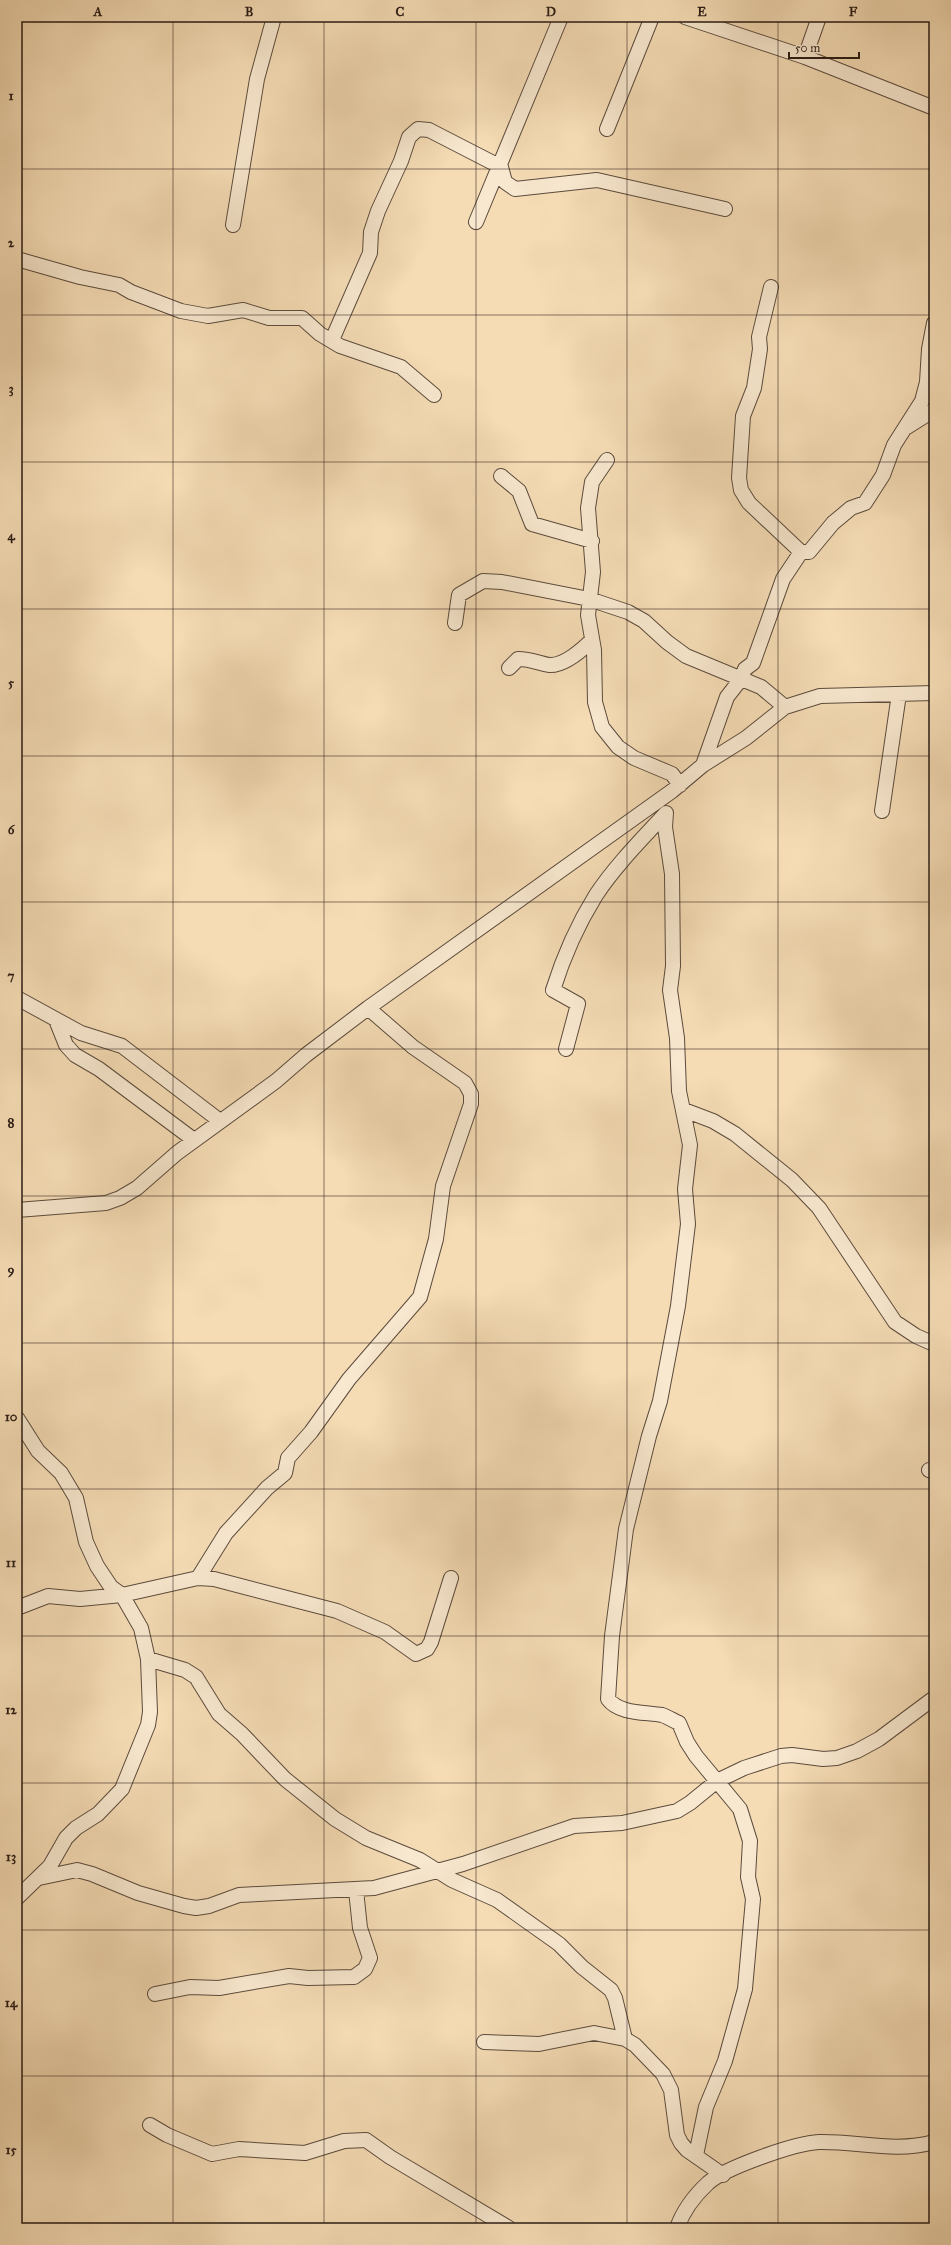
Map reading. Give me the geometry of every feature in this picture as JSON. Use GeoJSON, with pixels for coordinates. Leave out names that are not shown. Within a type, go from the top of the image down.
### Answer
{"type":"FeatureCollection","features":[{"type":"Feature","properties":{"kind":"street"},"geometry":{"type":"LineString","coordinates":[[233,226],[257,79],[274,17]]}},
{"type":"Feature","properties":{"kind":"street"},"geometry":{"type":"LineString","coordinates":[[476,222],[561,17]]}},
{"type":"Feature","properties":{"kind":"street"},"geometry":{"type":"LineString","coordinates":[[607,129],[652,17]]}},
{"type":"Feature","properties":{"kind":"street"},"geometry":{"type":"LineString","coordinates":[[685,17],[805,57],[934,108]]}},
{"type":"Feature","properties":{"kind":"street"},"geometry":{"type":"LineString","coordinates":[[805,57],[819,17]]}},
{"type":"Feature","properties":{"kind":"street"},"geometry":{"type":"LineString","coordinates":[[332,340],[370,253],[372,232],[378,211],[409,137],[418,129],[429,130],[500,167],[505,182],[515,189],[597,180],[725,209]]}},
{"type":"Feature","properties":{"kind":"street"},"geometry":{"type":"LineString","coordinates":[[17,259],[80,277],[119,285],[131,292],[181,311],[208,316],[243,310],[269,318],[302,318],[320,334],[340,346],[401,367],[434,395]]}},
{"type":"Feature","properties":{"kind":"street"},"geometry":{"type":"LineString","coordinates":[[771,287],[759,337],[760,349],[754,388],[743,416],[739,478],[741,490],[749,503],[801,552],[809,552],[833,523],[851,508],[865,503],[883,475],[894,444],[905,428],[924,393],[934,323]]}},
{"type":"Feature","properties":{"kind":"street"},"geometry":{"type":"LineString","coordinates":[[905,428],[934,410]]}},
{"type":"Feature","properties":{"kind":"street"},"geometry":{"type":"LineString","coordinates":[[606,460],[592,482],[588,508],[592,541],[593,572],[588,615],[592,640],[595,702],[602,727],[618,747],[634,758],[672,774],[676,788],[666,813],[665,827],[672,874],[672,966],[670,990],[677,1038],[679,1090],[690,1145],[685,1189],[688,1224],[687,1243],[678,1306],[660,1401],[647,1443],[626,1529],[612,1636],[608,1699],[611,1703],[622,1709],[664,1716],[679,1723],[690,1747],[740,1809],[750,1841],[748,1877],[754,1908],[745,1990],[725,2061],[706,2107],[696,2155]]}},
{"type":"Feature","properties":{"kind":"street"},"geometry":{"type":"LineString","coordinates":[[502,476],[519,491],[532,524],[592,541]]}},
{"type":"Feature","properties":{"kind":"street"},"geometry":{"type":"LineString","coordinates":[[703,765],[727,697],[742,679],[745,669],[753,663],[783,579],[790,565],[801,552]]}},
{"type":"Feature","properties":{"kind":"street"},"geometry":{"type":"LineString","coordinates":[[455,623],[459,595],[483,581],[515,583],[589,599],[628,612],[644,621],[667,642],[686,656],[761,687],[785,707]]}},
{"type":"Feature","properties":{"kind":"street"},"geometry":{"type":"LineString","coordinates":[[509,668],[518,659],[529,659],[551,665],[577,655],[592,640]]}},
{"type":"Feature","properties":{"kind":"street"},"geometry":{"type":"LineString","coordinates":[[753,663],[761,687]]}},
{"type":"Feature","properties":{"kind":"street"},"geometry":{"type":"LineString","coordinates":[[17,1210],[106,1203],[120,1198],[137,1188],[194,1140],[276,1081],[306,1055],[368,1008],[676,788],[703,765],[746,738],[785,707],[820,696],[859,693],[934,693]]}},
{"type":"Feature","properties":{"kind":"street"},"geometry":{"type":"LineString","coordinates":[[882,811],[899,694]]}},
{"type":"Feature","properties":{"kind":"street"},"geometry":{"type":"LineString","coordinates":[[566,1048],[578,1004],[553,990],[560,968],[596,895],[614,872],[666,813]]}},
{"type":"Feature","properties":{"kind":"street"},"geometry":{"type":"LineString","coordinates":[[17,998],[81,1033],[122,1046],[220,1120]]}},
{"type":"Feature","properties":{"kind":"street"},"geometry":{"type":"LineString","coordinates":[[198,1578],[226,1533],[267,1488],[285,1473],[288,1458],[311,1432],[349,1379],[420,1297],[426,1278],[436,1239],[443,1186],[471,1104],[471,1094],[465,1083],[413,1047],[368,1008]]}},
{"type":"Feature","properties":{"kind":"street"},"geometry":{"type":"LineString","coordinates":[[56,1020],[66,1045],[75,1054],[106,1074],[194,1140]]}},
{"type":"Feature","properties":{"kind":"street"},"geometry":{"type":"LineString","coordinates":[[684,1110],[713,1121],[735,1134],[792,1180],[819,1208],[895,1322],[916,1336],[934,1344]]}},
{"type":"Feature","properties":{"kind":"street"},"geometry":{"type":"LineString","coordinates":[[17,1418],[38,1451],[61,1473],[76,1498],[86,1542],[97,1566],[111,1586],[122,1595],[141,1628],[148,1659],[150,1712],[148,1725],[122,1789],[98,1814],[76,1828],[66,1838],[50,1866],[17,1898]]}},
{"type":"Feature","properties":{"kind":"street"},"geometry":{"type":"LineString","coordinates":[[17,1608],[48,1596],[80,1599],[122,1595],[198,1578],[254,1588],[337,1611],[384,1632],[416,1654],[427,1649],[431,1642],[451,1578]]}},
{"type":"Feature","properties":{"kind":"street"},"geometry":{"type":"LineString","coordinates":[[148,1659],[185,1670],[196,1677],[219,1714],[242,1734],[285,1779],[335,1819],[366,1838],[438,1870],[452,1880],[497,1900],[559,1944],[582,1967],[611,1990],[615,1998],[625,2039]]}},
{"type":"Feature","properties":{"kind":"street"},"geometry":{"type":"LineString","coordinates":[[39,1878],[77,1870],[92,1874],[138,1893],[196,1908],[209,1906],[239,1895],[338,1889],[356,1890],[402,1882],[438,1870],[463,1864],[574,1826],[622,1823],[677,1811],[690,1803],[717,1781],[744,1768],[781,1756],[799,1755],[823,1759],[837,1758],[857,1751],[879,1739],[934,1698]]}},
{"type":"Feature","properties":{"kind":"street"},"geometry":{"type":"LineString","coordinates":[[155,1994],[190,1987],[219,1988],[289,1976],[308,1978],[354,1978],[365,1969],[370,1958],[360,1928],[356,1890]]}},
{"type":"Feature","properties":{"kind":"street"},"geometry":{"type":"LineString","coordinates":[[484,2042],[539,2044],[594,2033],[625,2039],[635,2045],[663,2074],[671,2090],[677,2135],[687,2150],[723,2175]]}},
{"type":"Feature","properties":{"kind":"street"},"geometry":{"type":"LineString","coordinates":[[150,2125],[167,2135],[212,2154],[239,2149],[305,2153],[344,2141],[366,2140],[390,2157],[509,2228]]}},
{"type":"Feature","properties":{"kind":"street"},"geometry":{"type":"LineString","coordinates":[[676,2228],[692,2200],[709,2182],[776,2152],[797,2145],[819,2142],[890,2147],[922,2146],[934,2142]]}}]}
